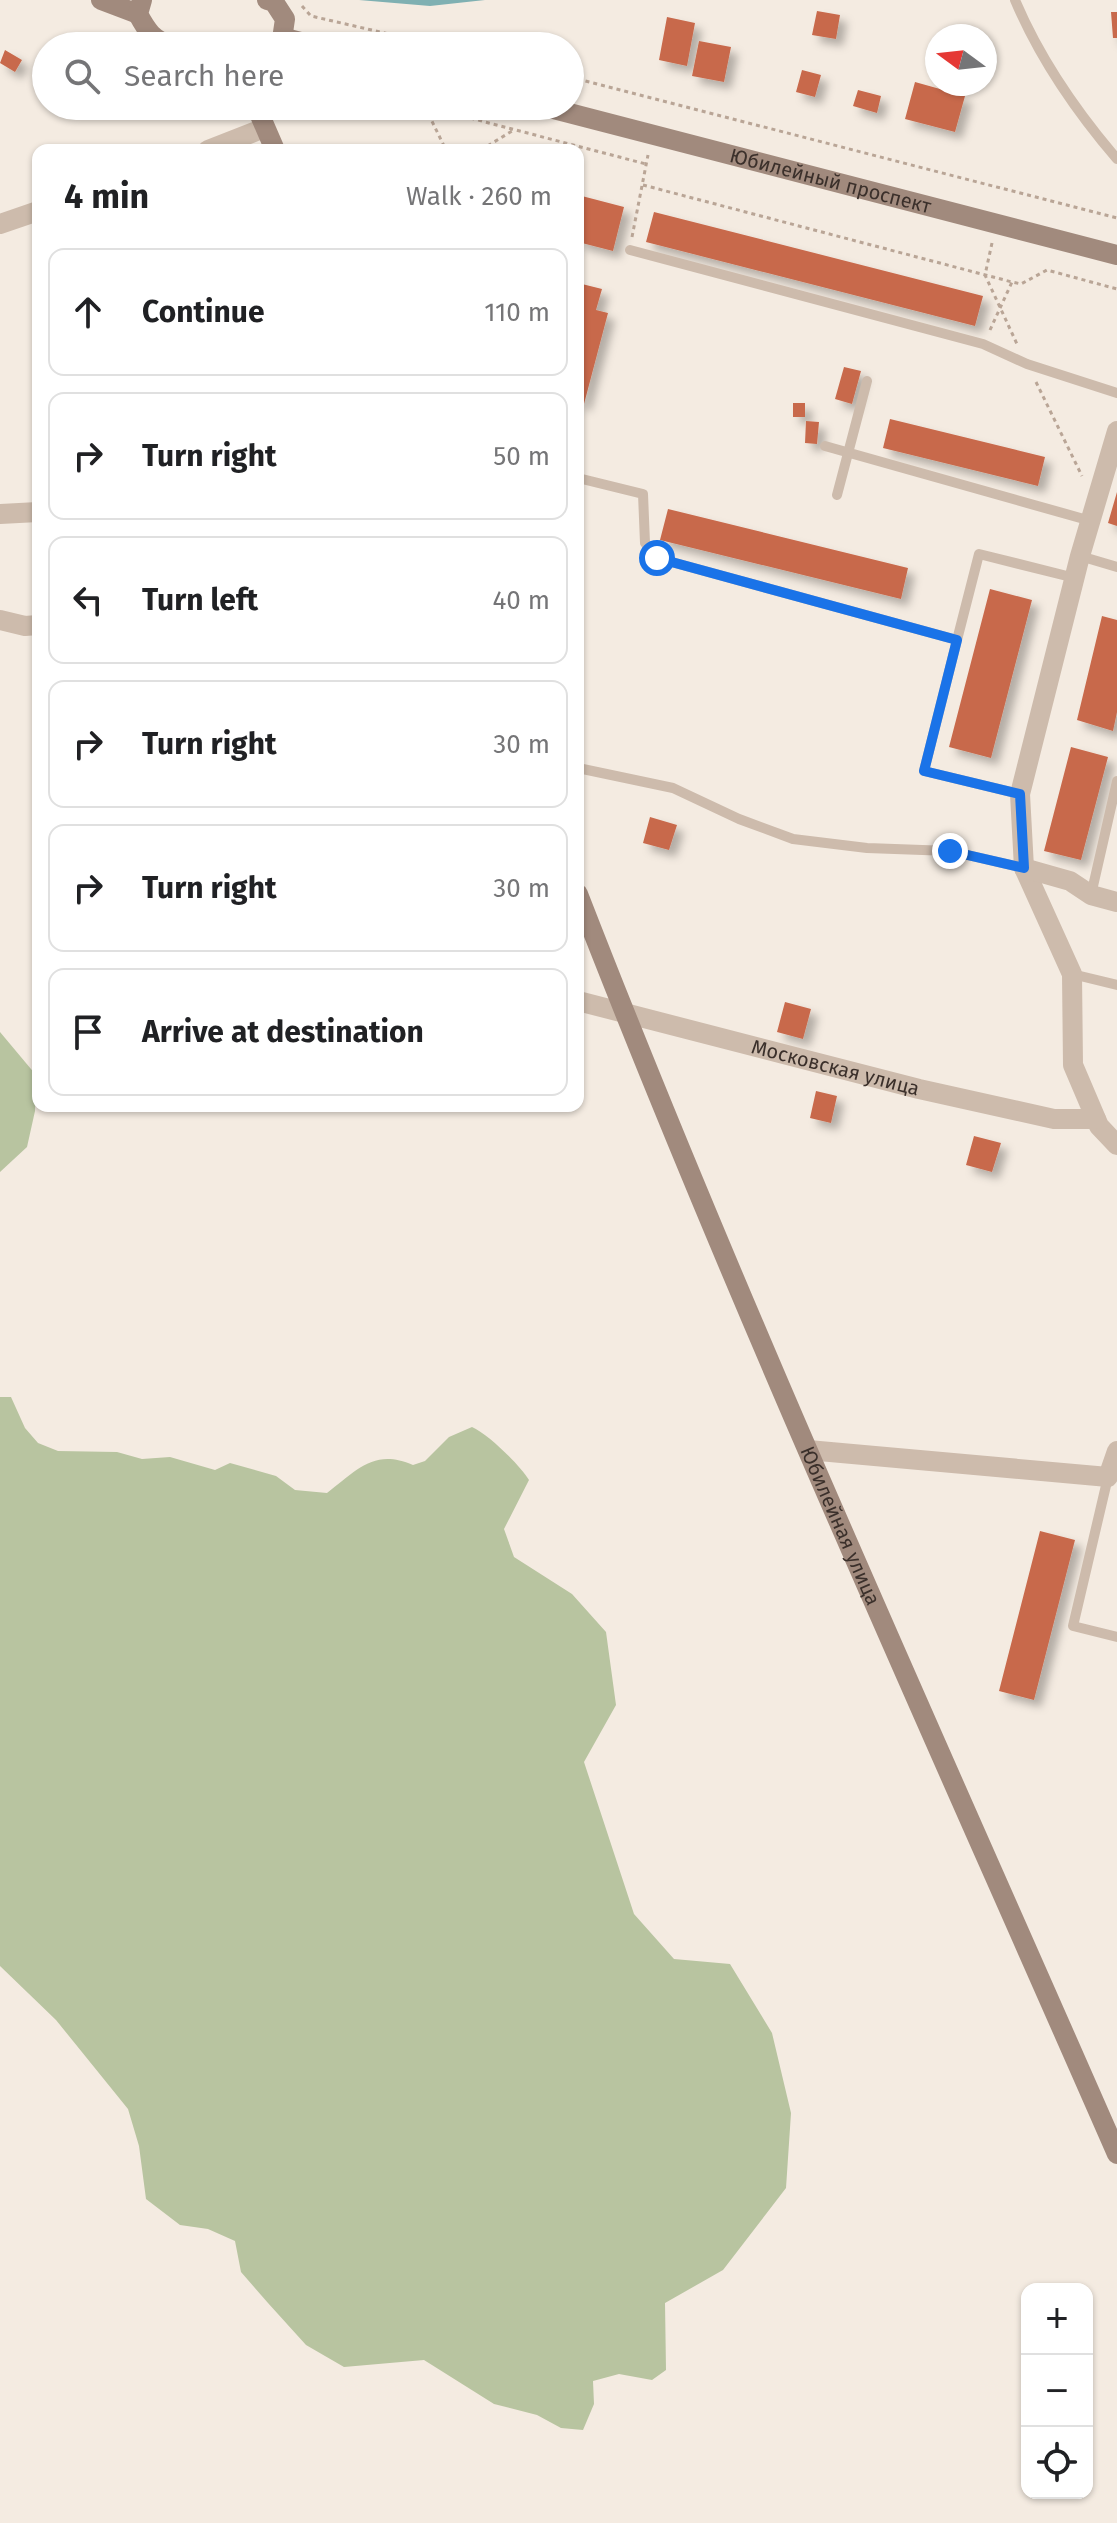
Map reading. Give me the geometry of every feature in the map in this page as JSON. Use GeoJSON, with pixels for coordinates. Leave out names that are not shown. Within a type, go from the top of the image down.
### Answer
{"type":"FeatureCollection","features":[{"type":"Feature","properties":{"kind":"main road"},"geometry":{"type":"LineString","coordinates":[[101,0],[140,7],[152,32]]}},
{"type":"Feature","properties":{"kind":"main road"},"geometry":{"type":"LineString","coordinates":[[267,0],[274,2],[285,19],[284,32]]}},
{"type":"Feature","properties":{"kind":"main road","name":"Юбилейный проспект"},"geometry":{"type":"LineString","coordinates":[[584,117],[1117,255]]}},
{"type":"Feature","properties":{"kind":"main road"},"geometry":{"type":"LineString","coordinates":[[261,120],[272,144]]}},
{"type":"Feature","properties":{"kind":"main road","name":"Юбилейная улица"},"geometry":{"type":"LineString","coordinates":[[584,910],[624,1013],[808,1450],[1117,2154]]}},
{"type":"Feature","properties":{"kind":"street"},"geometry":{"type":"LineString","coordinates":[[223,144],[264,128]]}},
{"type":"Feature","properties":{"kind":"street"},"geometry":{"type":"LineString","coordinates":[[0,224],[32,213]]}},
{"type":"Feature","properties":{"kind":"street"},"geometry":{"type":"LineString","coordinates":[[1117,431],[1080,556],[1020,794],[1024,868],[1072,974],[1073,1065],[1096,1119],[1117,1145]]}},
{"type":"Feature","properties":{"kind":"street"},"geometry":{"type":"LineString","coordinates":[[0,514],[32,512]]}},
{"type":"Feature","properties":{"kind":"street"},"geometry":{"type":"LineString","coordinates":[[0,620],[32,625]]}},
{"type":"Feature","properties":{"kind":"street"},"geometry":{"type":"LineString","coordinates":[[1024,868],[1070,881],[1091,895],[1117,902]]}},
{"type":"Feature","properties":{"kind":"street","name":"Московская улица"},"geometry":{"type":"LineString","coordinates":[[584,1003],[934,1093],[1054,1119],[1096,1119]]}},
{"type":"Feature","properties":{"kind":"street"},"geometry":{"type":"LineString","coordinates":[[808,1450],[1113,1478],[1117,1451]]}},
{"type":"Feature","properties":{"kind":"lane"},"geometry":{"type":"LineString","coordinates":[[1015,0],[1036,48],[1090,128],[1117,159]]}},
{"type":"Feature","properties":{"kind":"lane"},"geometry":{"type":"LineString","coordinates":[[630,250],[983,344],[1027,364],[1117,393]]}},
{"type":"Feature","properties":{"kind":"lane"},"geometry":{"type":"LineString","coordinates":[[837,495],[867,381]]}},
{"type":"Feature","properties":{"kind":"lane"},"geometry":{"type":"LineString","coordinates":[[825,446],[1091,521]]}},
{"type":"Feature","properties":{"kind":"lane"},"geometry":{"type":"LineString","coordinates":[[584,479],[643,494],[645,543],[657,558],[957,640]]}},
{"type":"Feature","properties":{"kind":"lane"},"geometry":{"type":"LineString","coordinates":[[1020,794],[924,771],[957,640],[979,554],[1075,578]]}},
{"type":"Feature","properties":{"kind":"lane"},"geometry":{"type":"LineString","coordinates":[[1080,556],[1117,567]]}},
{"type":"Feature","properties":{"kind":"lane"},"geometry":{"type":"LineString","coordinates":[[584,769],[673,788],[739,819],[793,839],[867,848],[950,851],[1024,868]]}},
{"type":"Feature","properties":{"kind":"lane"},"geometry":{"type":"LineString","coordinates":[[1091,895],[1117,781]]}},
{"type":"Feature","properties":{"kind":"lane"},"geometry":{"type":"LineString","coordinates":[[1072,974],[1117,985]]}},
{"type":"Feature","properties":{"kind":"lane"},"geometry":{"type":"LineString","coordinates":[[1113,1478],[1073,1626],[1117,1637]]}},
{"type":"Feature","properties":{"kind":"path"},"geometry":{"type":"LineString","coordinates":[[296,0],[311,16],[380,32]]}},
{"type":"Feature","properties":{"kind":"path"},"geometry":{"type":"LineString","coordinates":[[584,81],[1117,218]]}},
{"type":"Feature","properties":{"kind":"path"},"geometry":{"type":"LineString","coordinates":[[432,120],[443,144]]}},
{"type":"Feature","properties":{"kind":"path"},"geometry":{"type":"LineString","coordinates":[[476,120],[568,144]]}},
{"type":"Feature","properties":{"kind":"path"},"geometry":{"type":"LineString","coordinates":[[491,144],[513,130]]}},
{"type":"Feature","properties":{"kind":"path"},"geometry":{"type":"LineString","coordinates":[[630,250],[652,135]]}},
{"type":"Feature","properties":{"kind":"path"},"geometry":{"type":"LineString","coordinates":[[584,148],[646,164]]}},
{"type":"Feature","properties":{"kind":"path"},"geometry":{"type":"LineString","coordinates":[[643,185],[1021,284],[1047,270],[1117,289]]}},
{"type":"Feature","properties":{"kind":"path"},"geometry":{"type":"LineString","coordinates":[[996,224],[985,275],[999,310],[1082,476]]}},
{"type":"Feature","properties":{"kind":"path"},"geometry":{"type":"LineString","coordinates":[[983,344],[1012,282]]}},
{"type":"Feature","properties":{"kind":"green space"},"geometry":{"type":"Polygon","coordinates":[[[0,1032],[32,1070],[32,1112],[35,1112],[27,1147],[0,1172],[0,1032]]]}},
{"type":"Feature","properties":{"kind":"green space"},"geometry":{"type":"Polygon","coordinates":[[[0,1397],[11,1397],[25,1428],[38,1443],[58,1451],[117,1452],[142,1459],[170,1457],[215,1470],[230,1463],[276,1476],[295,1490],[327,1493],[357,1470],[377,1460],[399,1460],[413,1465],[425,1461],[449,1437],[472,1427],[503,1450],[529,1480],[504,1529],[514,1557],[572,1594],[606,1632],[616,1705],[584,1762],[634,1914],[674,1959],[730,1964],[772,2033],[791,2113],[786,2188],[723,2270],[665,2303],[666,2370],[652,2380],[619,2374],[593,2381],[594,2404],[583,2430],[561,2428],[537,2415],[494,2404],[424,2360],[344,2367],[306,2345],[241,2272],[235,2241],[208,2229],[180,2225],[146,2199],[139,2146],[128,2109],[56,2020],[0,1966],[0,1397]]]}},
{"type":"Feature","properties":{"kind":"water"},"geometry":{"type":"Polygon","coordinates":[[[359,0],[485,0],[430,6],[359,0]]]}},
{"type":"Feature","properties":{"kind":"building"},"geometry":{"type":"Polygon","coordinates":[[[817,11],[840,15],[836,39],[812,35],[817,11]]]}},
{"type":"Feature","properties":{"kind":"building"},"geometry":{"type":"Polygon","coordinates":[[[1111,12],[1117,12],[1117,38],[1113,38],[1111,12]]]}},
{"type":"Feature","properties":{"kind":"building"},"geometry":{"type":"Polygon","coordinates":[[[667,17],[695,23],[687,66],[659,60],[667,17]]]}},
{"type":"Feature","properties":{"kind":"building"},"geometry":{"type":"Polygon","coordinates":[[[699,41],[731,47],[724,82],[692,76],[699,41]]]}},
{"type":"Feature","properties":{"kind":"building"},"geometry":{"type":"Polygon","coordinates":[[[5,50],[22,60],[15,72],[0,63],[5,50]]]}},
{"type":"Feature","properties":{"kind":"building"},"geometry":{"type":"Polygon","coordinates":[[[802,70],[821,75],[815,97],[796,92],[802,70]]]}},
{"type":"Feature","properties":{"kind":"building"},"geometry":{"type":"Polygon","coordinates":[[[915,82],[925,85],[925,96],[965,96],[955,132],[905,119],[915,82]]]}},
{"type":"Feature","properties":{"kind":"building"},"geometry":{"type":"Polygon","coordinates":[[[858,90],[881,96],[877,113],[853,106],[858,90]]]}},
{"type":"Feature","properties":{"kind":"building"},"geometry":{"type":"Polygon","coordinates":[[[584,197],[624,207],[613,251],[584,244],[584,197]]]}},
{"type":"Feature","properties":{"kind":"building"},"geometry":{"type":"Polygon","coordinates":[[[654,212],[983,296],[975,326],[646,242],[654,212]]]}},
{"type":"Feature","properties":{"kind":"building"},"geometry":{"type":"Polygon","coordinates":[[[584,284],[602,289],[596,310],[608,313],[584,404],[584,284]]]}},
{"type":"Feature","properties":{"kind":"building"},"geometry":{"type":"Polygon","coordinates":[[[844,367],[861,371],[852,404],[835,399],[844,367]]]}},
{"type":"Feature","properties":{"kind":"building"},"geometry":{"type":"Polygon","coordinates":[[[793,403],[805,403],[805,417],[793,417],[793,403]]]}},
{"type":"Feature","properties":{"kind":"building"},"geometry":{"type":"Polygon","coordinates":[[[890,419],[1045,457],[1038,486],[883,448],[890,419]]]}},
{"type":"Feature","properties":{"kind":"building"},"geometry":{"type":"Polygon","coordinates":[[[806,421],[819,422],[817,444],[805,443],[806,421]]]}},
{"type":"Feature","properties":{"kind":"building"},"geometry":{"type":"Polygon","coordinates":[[[1117,492],[1117,526],[1108,523],[1117,492]]]}},
{"type":"Feature","properties":{"kind":"building"},"geometry":{"type":"Polygon","coordinates":[[[668,509],[908,568],[901,599],[660,540],[668,509]]]}},
{"type":"Feature","properties":{"kind":"building"},"geometry":{"type":"Polygon","coordinates":[[[990,589],[1032,600],[991,758],[949,747],[990,589]]]}},
{"type":"Feature","properties":{"kind":"building"},"geometry":{"type":"Polygon","coordinates":[[[1102,616],[1117,620],[1117,712],[1113,731],[1077,720],[1102,616]]]}},
{"type":"Feature","properties":{"kind":"building"},"geometry":{"type":"Polygon","coordinates":[[[1071,747],[1108,757],[1081,860],[1044,851],[1071,747]]]}},
{"type":"Feature","properties":{"kind":"building"},"geometry":{"type":"Polygon","coordinates":[[[650,817],[677,825],[669,850],[643,843],[650,817]]]}},
{"type":"Feature","properties":{"kind":"building"},"geometry":{"type":"Polygon","coordinates":[[[785,1002],[811,1009],[803,1039],[777,1032],[785,1002]]]}},
{"type":"Feature","properties":{"kind":"building"},"geometry":{"type":"Polygon","coordinates":[[[816,1091],[837,1096],[831,1123],[810,1118],[816,1091]]]}},
{"type":"Feature","properties":{"kind":"building"},"geometry":{"type":"Polygon","coordinates":[[[974,1136],[1001,1143],[992,1172],[966,1165],[974,1136]]]}},
{"type":"Feature","properties":{"kind":"building"},"geometry":{"type":"Polygon","coordinates":[[[1040,1531],[1075,1540],[1034,1700],[999,1691],[1040,1531]]]}},
{"type":"Feature","properties":{"kind":"route"},"geometry":{"type":"LineString","coordinates":[[657,558],[957,640],[924,771],[1020,794],[1024,868],[950,851]]}}]}
